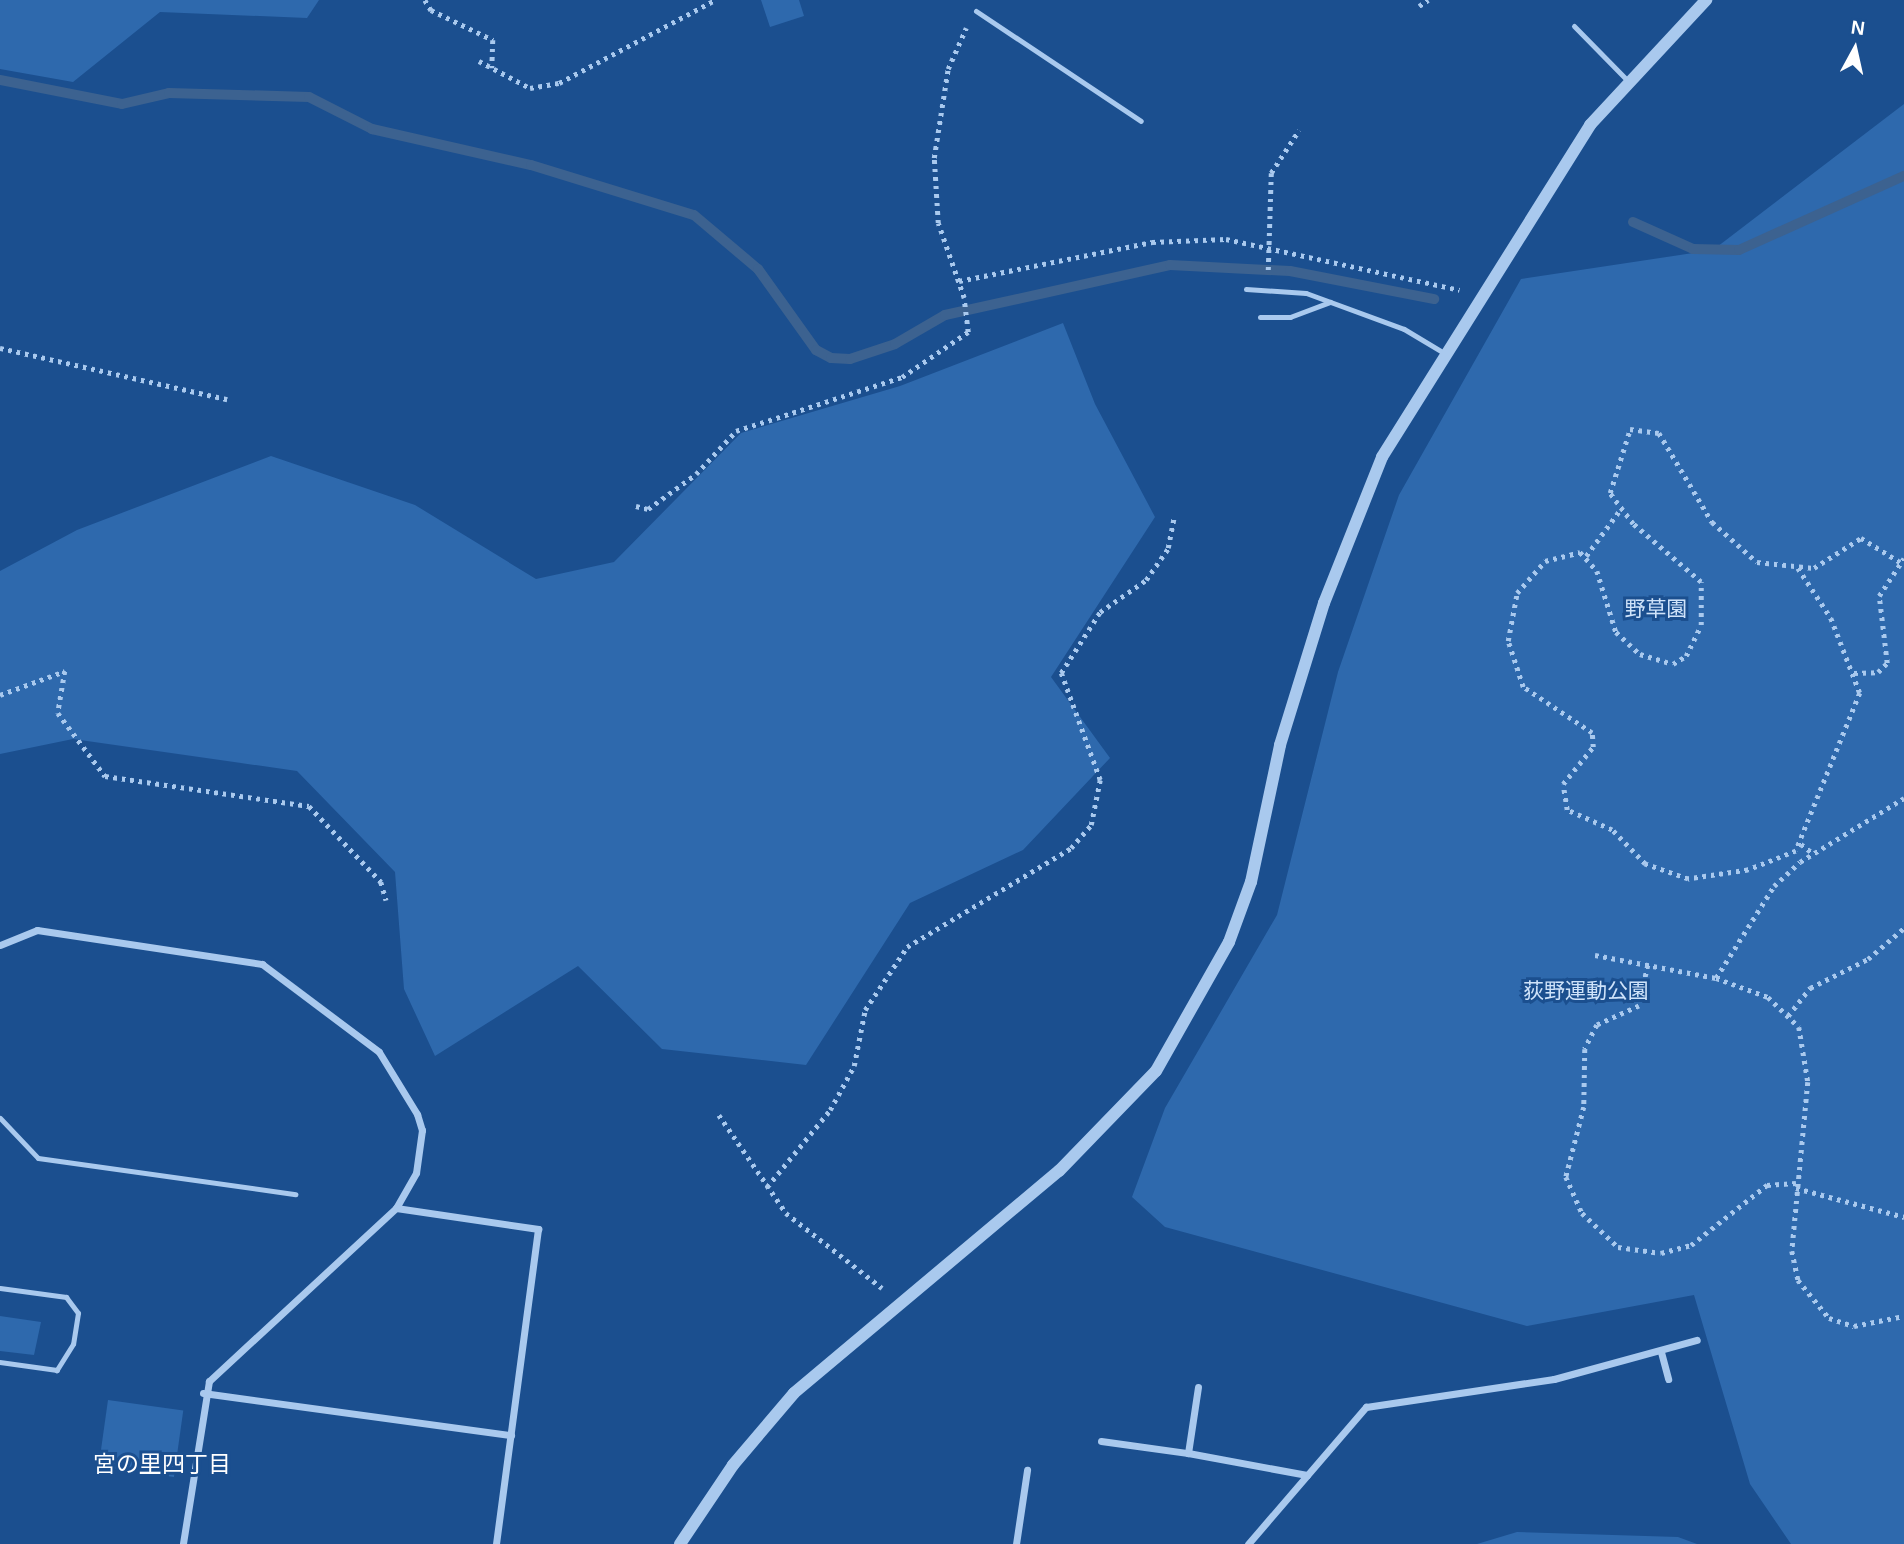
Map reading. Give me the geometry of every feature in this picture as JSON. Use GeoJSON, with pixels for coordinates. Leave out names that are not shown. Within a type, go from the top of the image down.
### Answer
{"type":"FeatureCollection","features":[{"type":"Feature","properties":{"kind":"street"},"geometry":{"type":"LineString","coordinates":[[680,1544],[733,1465],[794,1393],[1120,1114],[1190,1019],[1251,882],[1280,745],[1324,603],[1382,457],[1477,300],[1590,124],[1706,0]]}},
{"type":"Feature","properties":{"kind":"street"},"geometry":{"type":"LineString","coordinates":[[0,945],[37,930],[262,964],[310,995],[379,1052],[417,1114],[422,1130],[416,1173],[396,1208],[209,1381],[204,1393],[183,1544]]}},
{"type":"Feature","properties":{"kind":"street"},"geometry":{"type":"LineString","coordinates":[[396,1208],[538,1229],[496,1544]]}},
{"type":"Feature","properties":{"kind":"street"},"geometry":{"type":"LineString","coordinates":[[1248,1544],[1366,1407],[1554,1379],[1661,1352],[1697,1340]]}},
{"type":"Feature","properties":{"kind":"street"},"geometry":{"type":"LineString","coordinates":[[1661,1352],[1668,1379]]}},
{"type":"Feature","properties":{"kind":"street"},"geometry":{"type":"LineString","coordinates":[[1188,1453],[1198,1387]]}},
{"type":"Feature","properties":{"kind":"street"},"geometry":{"type":"LineString","coordinates":[[204,1393],[511,1435]]}},
{"type":"Feature","properties":{"kind":"street"},"geometry":{"type":"LineString","coordinates":[[1101,1441],[1188,1453],[1307,1475]]}},
{"type":"Feature","properties":{"kind":"street"},"geometry":{"type":"LineString","coordinates":[[1016,1544],[1027,1470]]}},
{"type":"Feature","properties":{"kind":"lane"},"geometry":{"type":"LineString","coordinates":[[976,11],[1141,121]]}},
{"type":"Feature","properties":{"kind":"lane"},"geometry":{"type":"LineString","coordinates":[[1574,26],[1628,81]]}},
{"type":"Feature","properties":{"kind":"lane"},"geometry":{"type":"LineString","coordinates":[[1246,289],[1330,302],[1404,329],[1444,353]]}},
{"type":"Feature","properties":{"kind":"lane"},"geometry":{"type":"LineString","coordinates":[[1260,317],[1290,317],[1330,302]]}},
{"type":"Feature","properties":{"kind":"lane"},"geometry":{"type":"LineString","coordinates":[[0,1118],[38,1158],[295,1194]]}},
{"type":"Feature","properties":{"kind":"lane"},"geometry":{"type":"LineString","coordinates":[[0,1288],[66,1297],[78,1314],[73,1344],[58,1370],[0,1362]]}},
{"type":"Feature","properties":{"kind":"path"},"geometry":{"type":"LineString","coordinates":[[425,0],[431,10],[493,40],[492,68]]}},
{"type":"Feature","properties":{"kind":"path"},"geometry":{"type":"LineString","coordinates":[[479,61],[530,88],[559,83],[715,0]]}},
{"type":"Feature","properties":{"kind":"path"},"geometry":{"type":"LineString","coordinates":[[1419,6],[1427,0]]}},
{"type":"Feature","properties":{"kind":"path"},"geometry":{"type":"LineString","coordinates":[[636,506],[648,509],[696,474],[736,430],[902,377],[939,358],[968,332],[964,298],[938,223],[934,158],[947,69],[976,11]]}},
{"type":"Feature","properties":{"kind":"path"},"geometry":{"type":"LineString","coordinates":[[1269,262],[1271,173],[1299,130]]}},
{"type":"Feature","properties":{"kind":"path"},"geometry":{"type":"LineString","coordinates":[[959,281],[1153,242],[1226,239],[1452,286],[1477,300]]}},
{"type":"Feature","properties":{"kind":"path"},"geometry":{"type":"LineString","coordinates":[[0,348],[227,399]]}},
{"type":"Feature","properties":{"kind":"path"},"geometry":{"type":"LineString","coordinates":[[1798,568],[1832,618],[1854,673],[1858,705],[1813,799],[1801,844],[1748,870],[1688,879],[1645,864],[1612,830],[1567,810],[1563,784],[1593,747],[1592,733],[1523,687],[1508,641],[1509,614],[1517,593],[1545,561],[1564,552],[1586,556],[1597,571],[1616,632],[1628,646],[1654,661],[1673,664],[1685,656],[1700,625],[1701,582],[1620,510],[1610,492],[1616,460],[1630,429],[1649,428],[1674,454],[1727,540],[1757,562],[1814,568],[1861,538],[1902,560],[1879,596],[1887,663],[1878,672],[1854,673]]}},
{"type":"Feature","properties":{"kind":"path"},"geometry":{"type":"LineString","coordinates":[[1586,556],[1620,510]]}},
{"type":"Feature","properties":{"kind":"path"},"geometry":{"type":"LineString","coordinates":[[767,1188],[830,1110],[854,1066],[865,1010],[907,947],[1071,848],[1091,825],[1100,780],[1061,673],[1100,612],[1146,580],[1168,548],[1174,518]]}},
{"type":"Feature","properties":{"kind":"path"},"geometry":{"type":"LineString","coordinates":[[0,695],[65,671],[58,713],[105,776],[309,806],[382,882],[386,900]]}},
{"type":"Feature","properties":{"kind":"path"},"geometry":{"type":"LineString","coordinates":[[1716,978],[1774,886],[1814,854],[1904,798]]}},
{"type":"Feature","properties":{"kind":"path"},"geometry":{"type":"LineString","coordinates":[[1801,844],[1814,854]]}},
{"type":"Feature","properties":{"kind":"path"},"geometry":{"type":"LineString","coordinates":[[1788,1016],[1810,988],[1868,958],[1904,928]]}},
{"type":"Feature","properties":{"kind":"path"},"geometry":{"type":"LineString","coordinates":[[1595,955],[1716,978],[1768,998],[1799,1027],[1808,1082],[1796,1185],[1792,1251],[1808,1299],[1829,1318],[1854,1326],[1904,1317]]}},
{"type":"Feature","properties":{"kind":"path"},"geometry":{"type":"LineString","coordinates":[[1648,965],[1639,1006],[1589,1033],[1584,1107],[1566,1177],[1582,1213],[1618,1247],[1661,1253],[1698,1240],[1768,1185],[1796,1185],[1904,1217]]}},
{"type":"Feature","properties":{"kind":"path"},"geometry":{"type":"LineString","coordinates":[[719,1115],[786,1213],[900,1301]]}},
{"type":"Feature","properties":{"kind":"green space"},"geometry":{"type":"Polygon","coordinates":[[[0,0],[319,0],[307,18],[160,12],[73,82],[0,69],[0,0]]]}},
{"type":"Feature","properties":{"kind":"green space"},"geometry":{"type":"Polygon","coordinates":[[[761,0],[799,0],[804,16],[770,27],[761,0]]]}},
{"type":"Feature","properties":{"kind":"green space","name":"荻野運動公園"},"geometry":{"type":"Polygon","coordinates":[[[1904,104],[1904,1544],[1791,1544],[1750,1484],[1694,1295],[1527,1326],[1165,1227],[1132,1197],[1165,1108],[1277,915],[1338,672],[1399,495],[1521,279],[1713,250],[1904,104]]]}},
{"type":"Feature","properties":{"kind":"green space"},"geometry":{"type":"Polygon","coordinates":[[[1063,323],[1095,404],[1155,517],[1051,677],[1110,758],[1023,850],[910,903],[806,1065],[662,1049],[578,966],[435,1056],[404,989],[395,872],[297,771],[73,739],[0,754],[0,571],[77,530],[271,456],[415,505],[536,579],[614,562],[741,433],[900,386],[1063,323]]]}},
{"type":"Feature","properties":{"kind":"green space"},"geometry":{"type":"Polygon","coordinates":[[[0,1316],[41,1322],[34,1355],[0,1351],[0,1316]]]}},
{"type":"Feature","properties":{"kind":"green space"},"geometry":{"type":"Polygon","coordinates":[[[108,1400],[183,1411],[174,1477],[99,1466],[108,1400]]]}},
{"type":"Feature","properties":{"kind":"green space"},"geometry":{"type":"Polygon","coordinates":[[[1517,1532],[1678,1537],[1697,1544],[1477,1544],[1517,1532]]]}},
{"type":"Feature","properties":{"kind":"waterway"},"geometry":{"type":"LineString","coordinates":[[0,80],[122,104],[169,93],[309,97],[372,129],[531,165],[694,215],[758,269],[816,350],[831,358],[850,359],[895,344],[945,315],[1170,265],[1290,271],[1434,299]]}},
{"type":"Feature","properties":{"kind":"waterway"},"geometry":{"type":"LineString","coordinates":[[1633,222],[1693,249],[1739,250],[1904,176]]}},
{"type":"Feature","properties":{"kind":"district","name":"宮の里四丁目"},"geometry":{"type":"Point","coordinates":[162,1464]}},
{"type":"Feature","properties":{"kind":"park label","name":"野草園"},"geometry":{"type":"Point","coordinates":[1656,609]}}]}
